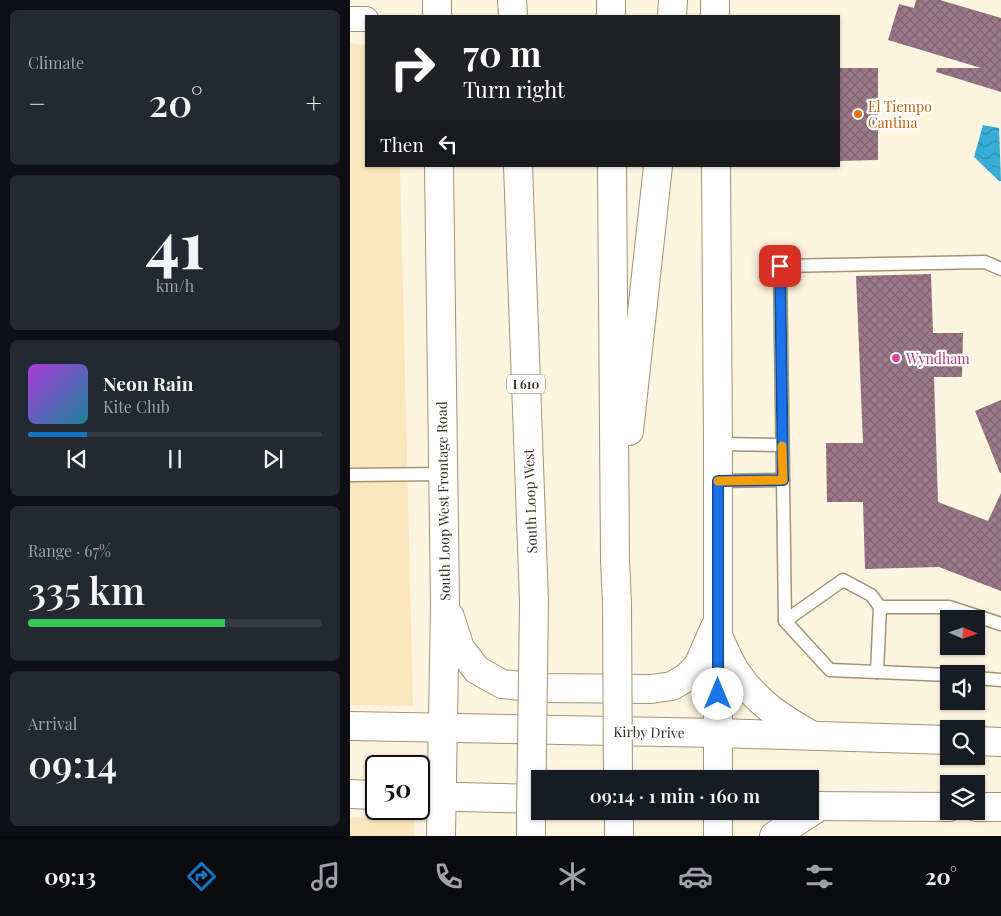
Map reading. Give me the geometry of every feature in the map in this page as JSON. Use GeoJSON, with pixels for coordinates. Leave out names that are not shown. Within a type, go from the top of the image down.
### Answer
{"type":"FeatureCollection","features":[{"type":"Feature","properties":{"kind":"main road"},"geometry":{"type":"LineString","coordinates":[[437,0],[437,15]]}},
{"type":"Feature","properties":{"kind":"main road"},"geometry":{"type":"LineString","coordinates":[[512,0],[513,15]]}},
{"type":"Feature","properties":{"kind":"main road"},"geometry":{"type":"LineString","coordinates":[[611,0],[611,15]]}},
{"type":"Feature","properties":{"kind":"main road"},"geometry":{"type":"LineString","coordinates":[[672,15],[673,0]]}},
{"type":"Feature","properties":{"kind":"main road"},"geometry":{"type":"LineString","coordinates":[[715,0],[715,15]]}},
{"type":"Feature","properties":{"kind":"main road","name":"South Loop West Frontage Road"},"geometry":{"type":"LineString","coordinates":[[439,167],[445,604],[442,728],[430,796],[441,836]]}},
{"type":"Feature","properties":{"kind":"main road","name":"South Loop West"},"geometry":{"type":"LineString","coordinates":[[518,167],[534,601],[531,836]]}},
{"type":"Feature","properties":{"kind":"main road"},"geometry":{"type":"LineString","coordinates":[[612,167],[618,770]]}},
{"type":"Feature","properties":{"kind":"main road"},"geometry":{"type":"LineString","coordinates":[[615,559],[658,167]]}},
{"type":"Feature","properties":{"kind":"main road"},"geometry":{"type":"LineString","coordinates":[[716,167],[718,770]]}},
{"type":"Feature","properties":{"kind":"main road"},"geometry":{"type":"LineString","coordinates":[[445,604],[460,648],[477,670],[502,684],[542,688],[651,689],[672,686],[687,677],[698,666],[718,628]]}},
{"type":"Feature","properties":{"kind":"main road"},"geometry":{"type":"LineString","coordinates":[[718,628],[736,672],[756,697],[779,717],[813,736]]}},
{"type":"Feature","properties":{"kind":"main road","name":"Kirby Drive"},"geometry":{"type":"LineString","coordinates":[[350,726],[940,740]]}},
{"type":"Feature","properties":{"kind":"main road"},"geometry":{"type":"LineString","coordinates":[[985,741],[1001,742]]}},
{"type":"Feature","properties":{"kind":"main road"},"geometry":{"type":"LineString","coordinates":[[350,794],[365,795]]}},
{"type":"Feature","properties":{"kind":"main road"},"geometry":{"type":"LineString","coordinates":[[430,796],[531,799]]}},
{"type":"Feature","properties":{"kind":"main road"},"geometry":{"type":"LineString","coordinates":[[819,806],[940,807]]}},
{"type":"Feature","properties":{"kind":"main road"},"geometry":{"type":"LineString","coordinates":[[985,807],[1001,807]]}},
{"type":"Feature","properties":{"kind":"main road"},"geometry":{"type":"LineString","coordinates":[[619,820],[619,836]]}},
{"type":"Feature","properties":{"kind":"main road"},"geometry":{"type":"LineString","coordinates":[[718,820],[718,836]]}},
{"type":"Feature","properties":{"kind":"main road"},"geometry":{"type":"LineString","coordinates":[[774,836],[796,820]]}},
{"type":"Feature","properties":{"kind":"street"},"geometry":{"type":"LineString","coordinates":[[350,19],[365,19]]}},
{"type":"Feature","properties":{"kind":"lane"},"geometry":{"type":"LineString","coordinates":[[940,675],[830,670],[785,621],[780,266],[985,262],[1001,269]]}},
{"type":"Feature","properties":{"kind":"lane"},"geometry":{"type":"LineString","coordinates":[[718,444],[782,445]]}},
{"type":"Feature","properties":{"kind":"lane"},"geometry":{"type":"LineString","coordinates":[[350,475],[443,474]]}},
{"type":"Feature","properties":{"kind":"lane"},"geometry":{"type":"LineString","coordinates":[[718,481],[783,480]]}},
{"type":"Feature","properties":{"kind":"lane"},"geometry":{"type":"LineString","coordinates":[[785,621],[844,580],[872,595],[880,608],[877,672]]}},
{"type":"Feature","properties":{"kind":"lane"},"geometry":{"type":"LineString","coordinates":[[880,608],[949,607],[1001,624]]}},
{"type":"Feature","properties":{"kind":"lane"},"geometry":{"type":"LineString","coordinates":[[985,679],[1001,680]]}},
{"type":"Feature","properties":{"kind":"shaded area"},"geometry":{"type":"Polygon","coordinates":[[[350,43],[365,45],[365,167],[400,167],[413,706],[350,705],[350,43]]]}},
{"type":"Feature","properties":{"kind":"shaded area"},"geometry":{"type":"Polygon","coordinates":[[[350,817],[365,817],[365,820],[414,820],[414,836],[350,836],[350,817]]]}},
{"type":"Feature","properties":{"kind":"water"},"geometry":{"type":"Polygon","coordinates":[[[983,125],[999,128],[1001,181],[974,157],[983,125]]]}},
{"type":"Feature","properties":{"kind":"building"},"geometry":{"type":"Polygon","coordinates":[[[916,0],[940,0],[1001,18],[1001,92],[936,72],[937,68],[981,68],[888,40],[899,4],[914,8],[916,0]]]}},
{"type":"Feature","properties":{"kind":"building","name":"El Tiempo Cantina"},"geometry":{"type":"Polygon","coordinates":[[[840,68],[878,68],[878,160],[840,161],[840,68]]]}},
{"type":"Feature","properties":{"kind":"building","name":"Wyndham"},"geometry":{"type":"Polygon","coordinates":[[[931,274],[933,333],[963,333],[962,377],[934,377],[938,502],[988,521],[1001,493],[1001,591],[939,567],[865,569],[863,502],[827,502],[826,443],[863,443],[856,276],[931,274]]]}},
{"type":"Feature","properties":{"kind":"building"},"geometry":{"type":"Polygon","coordinates":[[[1001,400],[1001,473],[1000,473],[975,411],[1001,400]]]}},
{"type":"Feature","properties":{"kind":"slow traffic"},"geometry":{"type":"LineString","coordinates":[[718,481],[783,480],[782,446]]}},
{"type":"Feature","properties":{"kind":"place","name":"El Tiempo Cantina"},"geometry":{"type":"Point","coordinates":[858,114]}},
{"type":"Feature","properties":{"kind":"place","name":"Wyndham"},"geometry":{"type":"Point","coordinates":[896,358]}},
{"type":"Feature","properties":{"kind":"route"},"geometry":{"type":"LineString","coordinates":[[718,694],[718,481],[783,480],[780,266]]}}]}
